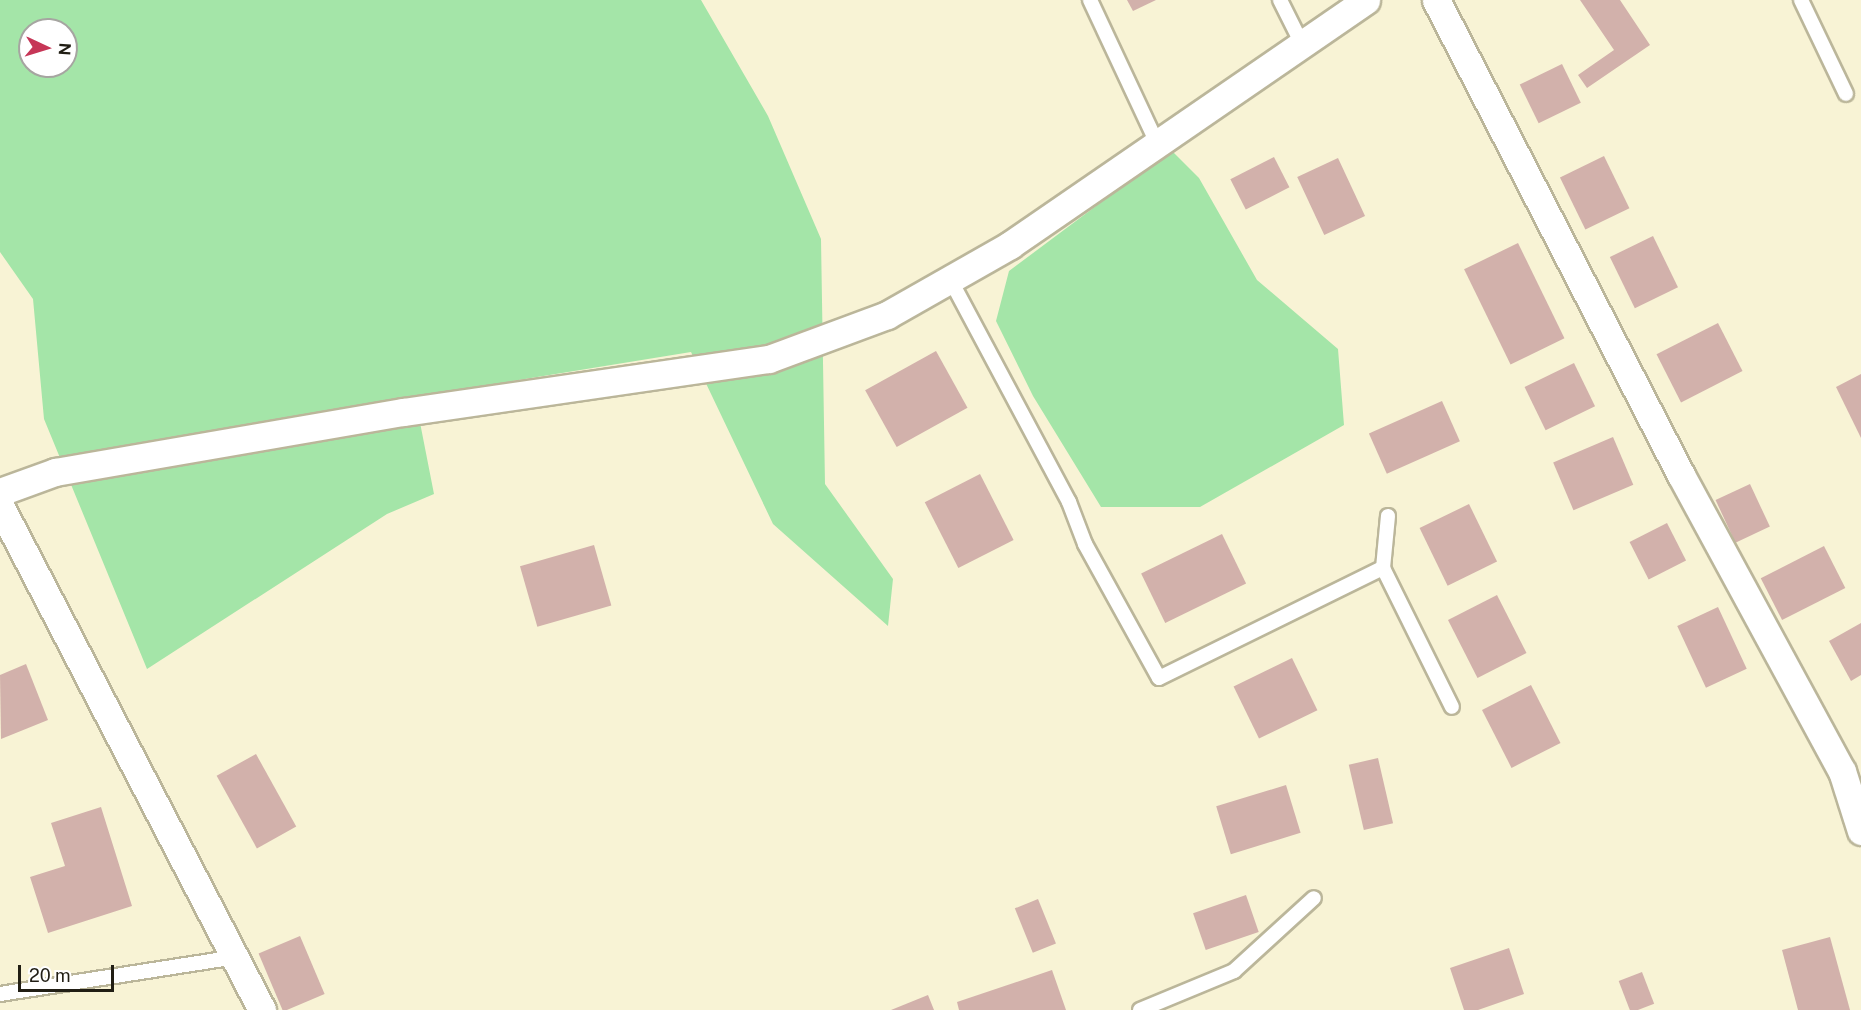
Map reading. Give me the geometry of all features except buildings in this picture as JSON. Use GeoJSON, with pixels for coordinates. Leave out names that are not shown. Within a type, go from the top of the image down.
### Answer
{"type":"FeatureCollection","features":[{"type":"Feature","properties":{"kind":"street"},"geometry":{"type":"LineString","coordinates":[[0,492],[55,472],[404,412],[769,359],[887,315],[1010,245],[1366,0]]}},
{"type":"Feature","properties":{"kind":"street"},"geometry":{"type":"LineString","coordinates":[[1436,0],[1681,475],[1842,771],[1861,831]]}},
{"type":"Feature","properties":{"kind":"street"},"geometry":{"type":"LineString","coordinates":[[0,506],[262,1010]]}},
{"type":"Feature","properties":{"kind":"lane"},"geometry":{"type":"LineString","coordinates":[[1090,0],[1158,145]]}},
{"type":"Feature","properties":{"kind":"lane"},"geometry":{"type":"LineString","coordinates":[[1280,0],[1302,44]]}},
{"type":"Feature","properties":{"kind":"lane"},"geometry":{"type":"LineString","coordinates":[[1801,0],[1846,94]]}},
{"type":"Feature","properties":{"kind":"lane"},"geometry":{"type":"LineString","coordinates":[[950,279],[1069,501],[1085,544],[1159,678],[1383,568]]}},
{"type":"Feature","properties":{"kind":"lane"},"geometry":{"type":"LineString","coordinates":[[1388,516],[1383,568],[1452,707]]}},
{"type":"Feature","properties":{"kind":"lane"},"geometry":{"type":"LineString","coordinates":[[1140,1010],[1233,971],[1314,898]]}},
{"type":"Feature","properties":{"kind":"lane"},"geometry":{"type":"LineString","coordinates":[[0,994],[234,957]]}},
{"type":"Feature","properties":{"kind":"green space"},"geometry":{"type":"Polygon","coordinates":[[[0,0],[701,0],[768,116],[821,239],[825,484],[893,579],[888,626],[773,524],[691,352],[415,397],[434,494],[387,514],[147,669],[44,419],[33,299],[0,252],[0,0]]]}},
{"type":"Feature","properties":{"kind":"green space"},"geometry":{"type":"Polygon","coordinates":[[[1171,150],[1199,178],[1257,280],[1338,349],[1344,425],[1200,507],[1101,507],[1033,396],[996,321],[1009,271],[1171,150]]]}}]}
